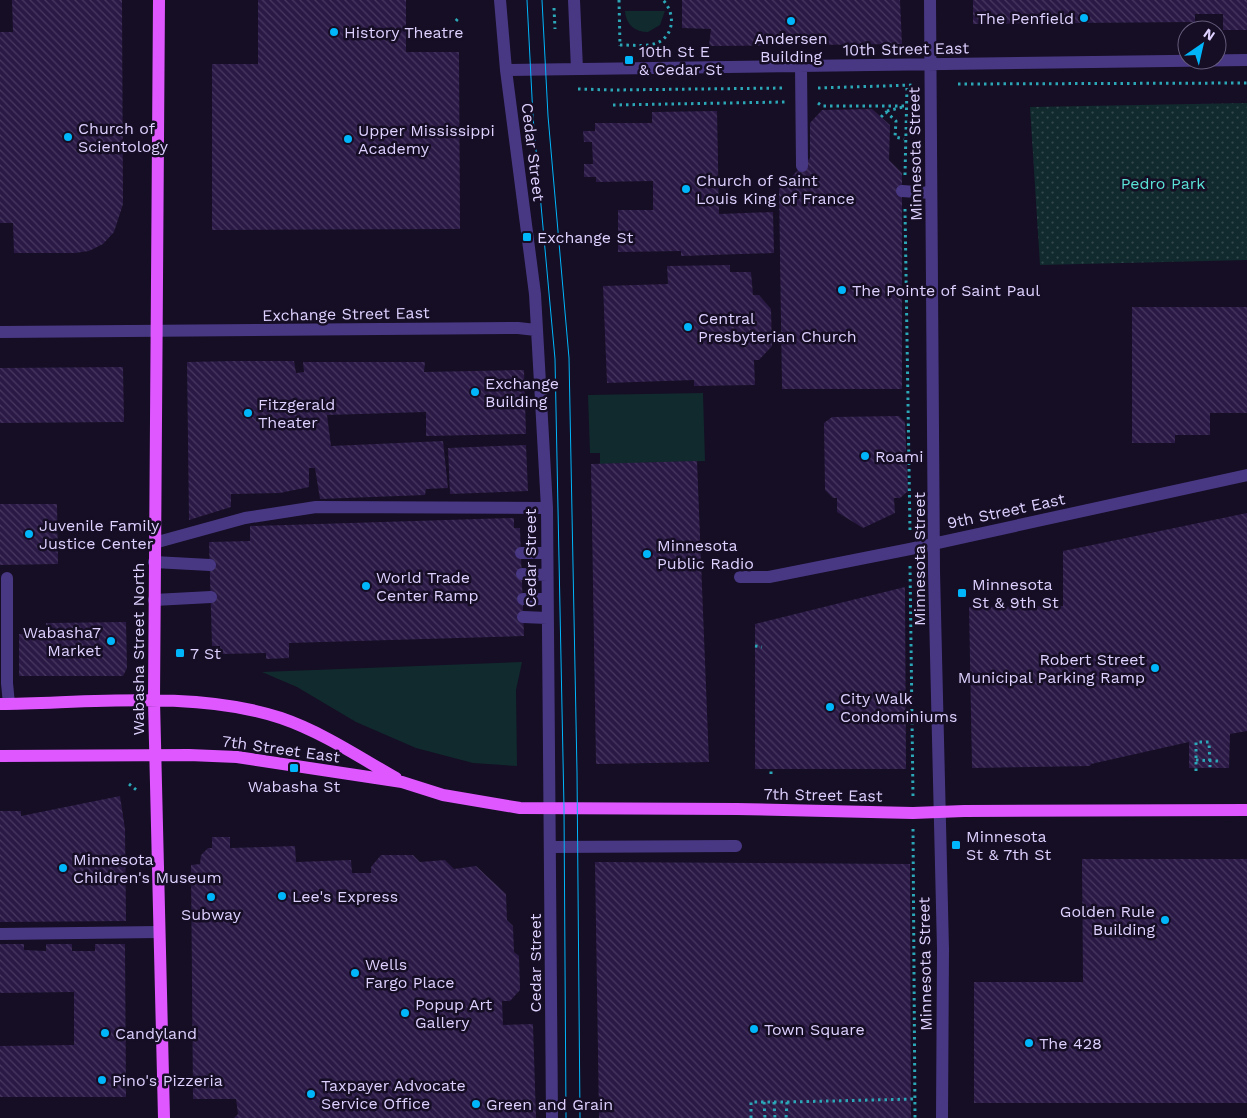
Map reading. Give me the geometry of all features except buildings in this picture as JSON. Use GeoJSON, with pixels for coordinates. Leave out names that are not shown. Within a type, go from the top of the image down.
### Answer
{"type":"FeatureCollection","features":[{"type":"Feature","properties":{"kind":"main road","name":"Wabasha Street North"},"geometry":{"type":"LineString","coordinates":[[159,0],[154,755],[164,1118]]}},
{"type":"Feature","properties":{"kind":"main road","name":"7th Street East"},"geometry":{"type":"LineString","coordinates":[[5,704],[154,701],[237,707],[281,718],[318,734],[402,782]]}},
{"type":"Feature","properties":{"kind":"main road","name":"7th Street East"},"geometry":{"type":"LineString","coordinates":[[0,756],[154,755],[237,757],[402,782],[443,795],[491,804],[550,808],[913,814],[939,812],[1247,810]]}},
{"type":"Feature","properties":{"kind":"street","name":"Cedar Street"},"geometry":{"type":"LineString","coordinates":[[500,0],[506,70],[535,294],[546,508],[552,1118]]}},
{"type":"Feature","properties":{"kind":"street"},"geometry":{"type":"LineString","coordinates":[[574,0],[577,69]]}},
{"type":"Feature","properties":{"kind":"street","name":"Minnesota Street"},"geometry":{"type":"LineString","coordinates":[[930,0],[934,543],[943,949],[942,1118]]}},
{"type":"Feature","properties":{"kind":"street","name":"10th Street East"},"geometry":{"type":"LineString","coordinates":[[506,70],[1247,60]]}},
{"type":"Feature","properties":{"kind":"street"},"geometry":{"type":"LineString","coordinates":[[801,66],[802,166]]}},
{"type":"Feature","properties":{"kind":"street"},"geometry":{"type":"LineString","coordinates":[[904,191],[931,193]]}},
{"type":"Feature","properties":{"kind":"street","name":"Exchange Street East"},"geometry":{"type":"LineString","coordinates":[[0,332],[518,328],[536,330]]}},
{"type":"Feature","properties":{"kind":"street","name":"9th Street East"},"geometry":{"type":"LineString","coordinates":[[740,577],[769,577],[1247,475]]}},
{"type":"Feature","properties":{"kind":"street"},"geometry":{"type":"LineString","coordinates":[[154,543],[245,518],[316,507],[546,508]]}},
{"type":"Feature","properties":{"kind":"street"},"geometry":{"type":"LineString","coordinates":[[521,553],[547,553]]}},
{"type":"Feature","properties":{"kind":"street"},"geometry":{"type":"LineString","coordinates":[[154,562],[210,565]]}},
{"type":"Feature","properties":{"kind":"street"},"geometry":{"type":"LineString","coordinates":[[522,574],[547,575]]}},
{"type":"Feature","properties":{"kind":"street"},"geometry":{"type":"LineString","coordinates":[[5,704],[7,683],[7,578]]}},
{"type":"Feature","properties":{"kind":"street"},"geometry":{"type":"LineString","coordinates":[[154,600],[210,597]]}},
{"type":"Feature","properties":{"kind":"street"},"geometry":{"type":"LineString","coordinates":[[523,599],[547,599]]}},
{"type":"Feature","properties":{"kind":"street"},"geometry":{"type":"LineString","coordinates":[[523,617],[547,618]]}},
{"type":"Feature","properties":{"kind":"street"},"geometry":{"type":"LineString","coordinates":[[550,847],[736,846]]}},
{"type":"Feature","properties":{"kind":"street"},"geometry":{"type":"LineString","coordinates":[[0,934],[159,932]]}},
{"type":"Feature","properties":{"kind":"path"},"geometry":{"type":"LineString","coordinates":[[619,0],[620,52]]}},
{"type":"Feature","properties":{"kind":"path"},"geometry":{"type":"LineString","coordinates":[[620,45],[650,45],[663,39],[672,26],[673,17],[670,8],[664,0]]}},
{"type":"Feature","properties":{"kind":"path"},"geometry":{"type":"LineString","coordinates":[[448,32],[451,28]]}},
{"type":"Feature","properties":{"kind":"path"},"geometry":{"type":"LineString","coordinates":[[575,88],[623,90],[907,86],[930,84],[1247,83]]}},
{"type":"Feature","properties":{"kind":"path"},"geometry":{"type":"LineString","coordinates":[[907,86],[904,191],[910,520]]}},
{"type":"Feature","properties":{"kind":"path"},"geometry":{"type":"LineString","coordinates":[[613,105],[815,102],[822,106],[907,106]]}},
{"type":"Feature","properties":{"kind":"path"},"geometry":{"type":"LineString","coordinates":[[881,117],[886,112],[907,106]]}},
{"type":"Feature","properties":{"kind":"path"},"geometry":{"type":"LineString","coordinates":[[886,112],[896,121],[895,137],[904,139]]}},
{"type":"Feature","properties":{"kind":"path"},"geometry":{"type":"LineString","coordinates":[[910,578],[915,1118]]}},
{"type":"Feature","properties":{"kind":"path"},"geometry":{"type":"LineString","coordinates":[[755,646],[762,647]]}},
{"type":"Feature","properties":{"kind":"path"},"geometry":{"type":"LineString","coordinates":[[1196,771],[1196,742],[1209,742],[1210,768]]}},
{"type":"Feature","properties":{"kind":"path"},"geometry":{"type":"LineString","coordinates":[[1196,760],[1218,761],[1210,761]]}},
{"type":"Feature","properties":{"kind":"path"},"geometry":{"type":"LineString","coordinates":[[751,1118],[751,1102],[915,1099]]}},
{"type":"Feature","properties":{"kind":"path"},"geometry":{"type":"LineString","coordinates":[[764,1102],[765,1118]]}},
{"type":"Feature","properties":{"kind":"path"},"geometry":{"type":"LineString","coordinates":[[774,1102],[775,1118]]}},
{"type":"Feature","properties":{"kind":"path"},"geometry":{"type":"LineString","coordinates":[[786,1118],[787,1102]]}},
{"type":"Feature","properties":{"kind":"green space"},"geometry":{"type":"Polygon","coordinates":[[[625,11],[665,11],[660,25],[648,32],[639,31],[632,27],[627,20],[625,11]]]}},
{"type":"Feature","properties":{"kind":"green space","name":"Pedro Park"},"geometry":{"type":"Polygon","coordinates":[[[1247,103],[1247,260],[1040,265],[1030,107],[1247,103]]]}},
{"type":"Feature","properties":{"kind":"green space"},"geometry":{"type":"Polygon","coordinates":[[[703,393],[705,461],[600,464],[600,453],[590,453],[588,395],[703,393]]]}},
{"type":"Feature","properties":{"kind":"green space"},"geometry":{"type":"Polygon","coordinates":[[[522,662],[516,690],[517,766],[473,763],[416,748],[356,722],[297,687],[262,672],[522,662]]]}},
{"type":"Feature","properties":{"kind":"tram line"},"geometry":{"type":"LineString","coordinates":[[527,0],[533,117],[555,359],[564,808],[566,1118]]}},
{"type":"Feature","properties":{"kind":"tram line"},"geometry":{"type":"LineString","coordinates":[[542,0],[548,116],[569,358],[577,772],[580,1118]]}},
{"type":"Feature","properties":{"kind":"place","name":"The Penfield"},"geometry":{"type":"Point","coordinates":[1084,18]}},
{"type":"Feature","properties":{"kind":"place","name":"Andersen Building"},"geometry":{"type":"Point","coordinates":[791,21]}},
{"type":"Feature","properties":{"kind":"place","name":"History Theatre"},"geometry":{"type":"Point","coordinates":[334,32]}},
{"type":"Feature","properties":{"kind":"place","name":"10th St E & Cedar St"},"geometry":{"type":"Point","coordinates":[629,60]}},
{"type":"Feature","properties":{"kind":"place","name":"Church of Scientology"},"geometry":{"type":"Point","coordinates":[68,137]}},
{"type":"Feature","properties":{"kind":"place","name":"Upper Mississippi Academy"},"geometry":{"type":"Point","coordinates":[348,139]}},
{"type":"Feature","properties":{"kind":"place","name":"Church of Saint Louis King of France"},"geometry":{"type":"Point","coordinates":[686,189]}},
{"type":"Feature","properties":{"kind":"place","name":"Exchange St"},"geometry":{"type":"Point","coordinates":[527,237]}},
{"type":"Feature","properties":{"kind":"place","name":"The Pointe of Saint Paul"},"geometry":{"type":"Point","coordinates":[842,290]}},
{"type":"Feature","properties":{"kind":"place","name":"Central Presbyterian Church"},"geometry":{"type":"Point","coordinates":[688,327]}},
{"type":"Feature","properties":{"kind":"place","name":"Exchange Building"},"geometry":{"type":"Point","coordinates":[475,392]}},
{"type":"Feature","properties":{"kind":"place","name":"Fitzgerald Theater"},"geometry":{"type":"Point","coordinates":[248,413]}},
{"type":"Feature","properties":{"kind":"place","name":"Roami"},"geometry":{"type":"Point","coordinates":[865,456]}},
{"type":"Feature","properties":{"kind":"place","name":"Juvenile Family Justice Center"},"geometry":{"type":"Point","coordinates":[29,534]}},
{"type":"Feature","properties":{"kind":"place","name":"Minnesota Public Radio"},"geometry":{"type":"Point","coordinates":[647,554]}},
{"type":"Feature","properties":{"kind":"place","name":"World Trade Center Ramp"},"geometry":{"type":"Point","coordinates":[366,586]}},
{"type":"Feature","properties":{"kind":"place","name":"Minnesota St & 9th St"},"geometry":{"type":"Point","coordinates":[962,593]}},
{"type":"Feature","properties":{"kind":"place","name":"Wabasha7 Market"},"geometry":{"type":"Point","coordinates":[111,641]}},
{"type":"Feature","properties":{"kind":"place","name":"7 St"},"geometry":{"type":"Point","coordinates":[180,653]}},
{"type":"Feature","properties":{"kind":"place","name":"Robert Street Municipal Parking Ramp"},"geometry":{"type":"Point","coordinates":[1155,668]}},
{"type":"Feature","properties":{"kind":"place","name":"City Walk Condominiums"},"geometry":{"type":"Point","coordinates":[830,707]}},
{"type":"Feature","properties":{"kind":"place","name":"Wabasha St"},"geometry":{"type":"Point","coordinates":[294,768]}},
{"type":"Feature","properties":{"kind":"place","name":"Minnesota St & 7th St"},"geometry":{"type":"Point","coordinates":[956,845]}},
{"type":"Feature","properties":{"kind":"place","name":"Minnesota Children's Museum"},"geometry":{"type":"Point","coordinates":[63,868]}},
{"type":"Feature","properties":{"kind":"place","name":"Lee's Express"},"geometry":{"type":"Point","coordinates":[282,896]}},
{"type":"Feature","properties":{"kind":"place","name":"Subway"},"geometry":{"type":"Point","coordinates":[211,897]}},
{"type":"Feature","properties":{"kind":"place","name":"Golden Rule Building"},"geometry":{"type":"Point","coordinates":[1165,920]}},
{"type":"Feature","properties":{"kind":"place","name":"Wells Fargo Place"},"geometry":{"type":"Point","coordinates":[355,973]}},
{"type":"Feature","properties":{"kind":"place","name":"Popup Art Gallery"},"geometry":{"type":"Point","coordinates":[405,1013]}},
{"type":"Feature","properties":{"kind":"place","name":"Town Square"},"geometry":{"type":"Point","coordinates":[754,1029]}},
{"type":"Feature","properties":{"kind":"place","name":"Candyland"},"geometry":{"type":"Point","coordinates":[105,1033]}},
{"type":"Feature","properties":{"kind":"place","name":"The 428"},"geometry":{"type":"Point","coordinates":[1029,1043]}},
{"type":"Feature","properties":{"kind":"place","name":"Pino's Pizzeria"},"geometry":{"type":"Point","coordinates":[102,1080]}},
{"type":"Feature","properties":{"kind":"place","name":"Taxpayer Advocate Service Office"},"geometry":{"type":"Point","coordinates":[311,1094]}},
{"type":"Feature","properties":{"kind":"place","name":"Green and Grain"},"geometry":{"type":"Point","coordinates":[476,1104]}}]}
